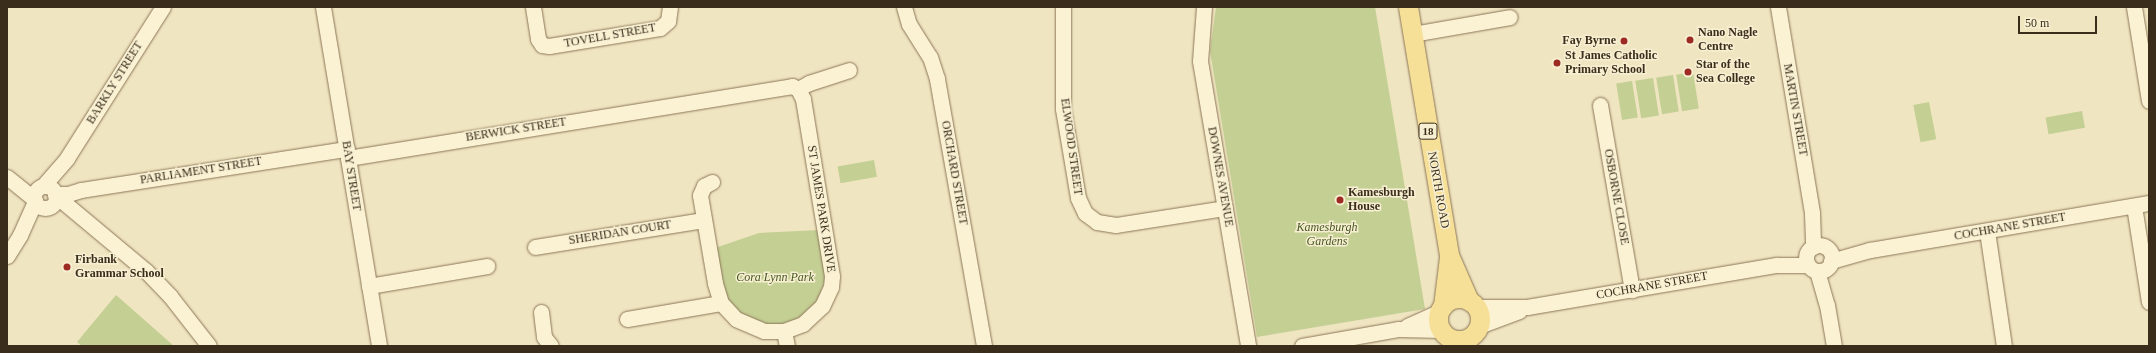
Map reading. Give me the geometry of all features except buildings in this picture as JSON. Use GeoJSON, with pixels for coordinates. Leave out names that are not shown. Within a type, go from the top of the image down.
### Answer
{"type":"FeatureCollection","features":[{"type":"Feature","properties":{"kind":"main road","name":"NORTH ROAD"},"geometry":{"type":"LineString","coordinates":[[1408,7],[1449,255],[1472,304]]}},
{"type":"Feature","properties":{"kind":"main road","name":"NORTH ROAD"},"geometry":{"type":"LineString","coordinates":[[1442,308],[1449,255]]}},
{"type":"Feature","properties":{"kind":"main road"},"geometry":{"type":"LineString","coordinates":[[1442,308],[1455,299],[1472,304]]}},
{"type":"Feature","properties":{"kind":"main road","name":"18"},"geometry":{"type":"LineString","coordinates":[[1472,304],[1480,319],[1475,336]]}},
{"type":"Feature","properties":{"kind":"main road","name":"18"},"geometry":{"type":"LineString","coordinates":[[1442,308],[1439,324],[1450,338]]}},
{"type":"Feature","properties":{"kind":"main road"},"geometry":{"type":"LineString","coordinates":[[1450,338],[1467,338],[1475,336]]}},
{"type":"Feature","properties":{"kind":"street","name":"BARKLY STREET"},"geometry":{"type":"LineString","coordinates":[[7,256],[46,197],[68,158],[163,7]]}},
{"type":"Feature","properties":{"kind":"street","name":"BAY STREET"},"geometry":{"type":"LineString","coordinates":[[323,7],[379,346]]}},
{"type":"Feature","properties":{"kind":"street","name":"TOVELL STREET"},"geometry":{"type":"LineString","coordinates":[[533,7],[538,39],[542,45],[549,46],[660,28],[668,21],[670,7]]}},
{"type":"Feature","properties":{"kind":"street","name":"ORCHARD STREET"},"geometry":{"type":"LineString","coordinates":[[904,7],[915,34],[930,57],[937,79],[984,346]]}},
{"type":"Feature","properties":{"kind":"street","name":"ELWOOD STREET"},"geometry":{"type":"LineString","coordinates":[[1063,7],[1064,115],[1078,198],[1085,213],[1096,222],[1116,225],[1225,208]]}},
{"type":"Feature","properties":{"kind":"street","name":"DOWNES AVENUE"},"geometry":{"type":"LineString","coordinates":[[1204,7],[1200,61],[1248,346]]}},
{"type":"Feature","properties":{"kind":"street","name":"MARTIN STREET"},"geometry":{"type":"LineString","coordinates":[[1778,7],[1834,346]]}},
{"type":"Feature","properties":{"kind":"street"},"geometry":{"type":"LineString","coordinates":[[2134,7],[2145,54],[2149,101]]}},
{"type":"Feature","properties":{"kind":"street"},"geometry":{"type":"LineString","coordinates":[[1412,34],[1510,17]]}},
{"type":"Feature","properties":{"kind":"street"},"geometry":{"type":"LineString","coordinates":[[798,89],[809,83],[849,70]]}},
{"type":"Feature","properties":{"kind":"street","name":"BERWICK STREET"},"geometry":{"type":"LineString","coordinates":[[348,154],[785,86],[798,89]]}},
{"type":"Feature","properties":{"kind":"street","name":"ST JAMES PARK DRIVE"},"geometry":{"type":"LineString","coordinates":[[780,336],[803,324],[822,306],[831,286],[832,276],[803,99],[798,89]]}},
{"type":"Feature","properties":{"kind":"street","name":"OSBORNE CLOSE"},"geometry":{"type":"LineString","coordinates":[[1600,105],[1632,290]]}},
{"type":"Feature","properties":{"kind":"street","name":"PARLIAMENT STREET"},"geometry":{"type":"LineString","coordinates":[[46,197],[68,194],[81,190],[348,154]]}},
{"type":"Feature","properties":{"kind":"street"},"geometry":{"type":"LineString","coordinates":[[7,177],[46,197],[91,225],[146,271],[170,296],[209,346]]}},
{"type":"Feature","properties":{"kind":"street"},"geometry":{"type":"LineString","coordinates":[[712,182],[704,186],[700,195],[715,283],[721,303],[727,311],[746,325],[780,336],[787,346]]}},
{"type":"Feature","properties":{"kind":"street","name":"COCHRANE STREET"},"geometry":{"type":"LineString","coordinates":[[1472,304],[1527,307],[2149,203]]}},
{"type":"Feature","properties":{"kind":"street"},"geometry":{"type":"LineString","coordinates":[[2134,206],[2149,302]]}},
{"type":"Feature","properties":{"kind":"street","name":"SHERIDAN COURT"},"geometry":{"type":"LineString","coordinates":[[536,247],[704,220]]}},
{"type":"Feature","properties":{"kind":"street"},"geometry":{"type":"LineString","coordinates":[[1987,231],[2004,346]]}},
{"type":"Feature","properties":{"kind":"street"},"geometry":{"type":"LineString","coordinates":[[369,286],[487,266]]}},
{"type":"Feature","properties":{"kind":"street"},"geometry":{"type":"LineString","coordinates":[[627,319],[721,303]]}},
{"type":"Feature","properties":{"kind":"street","name":"COCHRANE STREET"},"geometry":{"type":"LineString","coordinates":[[1475,336],[1527,307]]}},
{"type":"Feature","properties":{"kind":"street"},"geometry":{"type":"LineString","coordinates":[[1302,346],[1398,329],[1442,308]]}},
{"type":"Feature","properties":{"kind":"street"},"geometry":{"type":"LineString","coordinates":[[541,312],[544,337],[551,346]]}},
{"type":"Feature","properties":{"kind":"street"},"geometry":{"type":"LineString","coordinates":[[1398,329],[1450,338]]}},
{"type":"Feature","properties":{"kind":"green space","name":"Kamesburgh Gardens"},"geometry":{"type":"Polygon","coordinates":[[[1216,7],[1375,7],[1425,309],[1257,337],[1210,51],[1216,7]]]}},
{"type":"Feature","properties":{"kind":"green space"},"geometry":{"type":"Polygon","coordinates":[[[1693,72],[1699,109],[1682,111],[1676,75],[1693,72]]]}},
{"type":"Feature","properties":{"kind":"green space"},"geometry":{"type":"Polygon","coordinates":[[[1673,75],[1679,112],[1662,114],[1656,78],[1673,75]]]}},
{"type":"Feature","properties":{"kind":"green space"},"geometry":{"type":"Polygon","coordinates":[[[1653,78],[1659,116],[1641,118],[1635,81],[1653,78]]]}},
{"type":"Feature","properties":{"kind":"green space"},"geometry":{"type":"Polygon","coordinates":[[[1632,81],[1638,118],[1622,120],[1616,84],[1632,81]]]}},
{"type":"Feature","properties":{"kind":"green space"},"geometry":{"type":"Polygon","coordinates":[[[1929,102],[1936,139],[1921,142],[1913,105],[1929,102]]]}},
{"type":"Feature","properties":{"kind":"green space"},"geometry":{"type":"Polygon","coordinates":[[[2082,111],[2085,128],[2049,134],[2046,117],[2082,111]]]}},
{"type":"Feature","properties":{"kind":"green space"},"geometry":{"type":"Polygon","coordinates":[[[874,160],[877,177],[841,183],[838,166],[874,160]]]}},
{"type":"Feature","properties":{"kind":"green space","name":"Cora Lynn Park"},"geometry":{"type":"Polygon","coordinates":[[[819,230],[826,276],[819,298],[811,310],[796,319],[782,324],[767,324],[739,313],[726,299],[715,248],[759,233],[819,230]]]}},
{"type":"Feature","properties":{"kind":"green space"},"geometry":{"type":"Polygon","coordinates":[[[116,295],[174,346],[82,346],[77,342],[116,295]]]}},
{"type":"Feature","properties":{"kind":"place","name":"Nano Nagle Centre"},"geometry":{"type":"Point","coordinates":[1690,40]}},
{"type":"Feature","properties":{"kind":"place","name":"Fay Byrne"},"geometry":{"type":"Point","coordinates":[1624,41]}},
{"type":"Feature","properties":{"kind":"place","name":"St James Catholic Primary School"},"geometry":{"type":"Point","coordinates":[1557,63]}},
{"type":"Feature","properties":{"kind":"place","name":"Star of the Sea College"},"geometry":{"type":"Point","coordinates":[1688,72]}},
{"type":"Feature","properties":{"kind":"place","name":"Kamesburgh House"},"geometry":{"type":"Point","coordinates":[1340,200]}},
{"type":"Feature","properties":{"kind":"place","name":"Firbank Grammar School"},"geometry":{"type":"Point","coordinates":[67,267]}}]}
